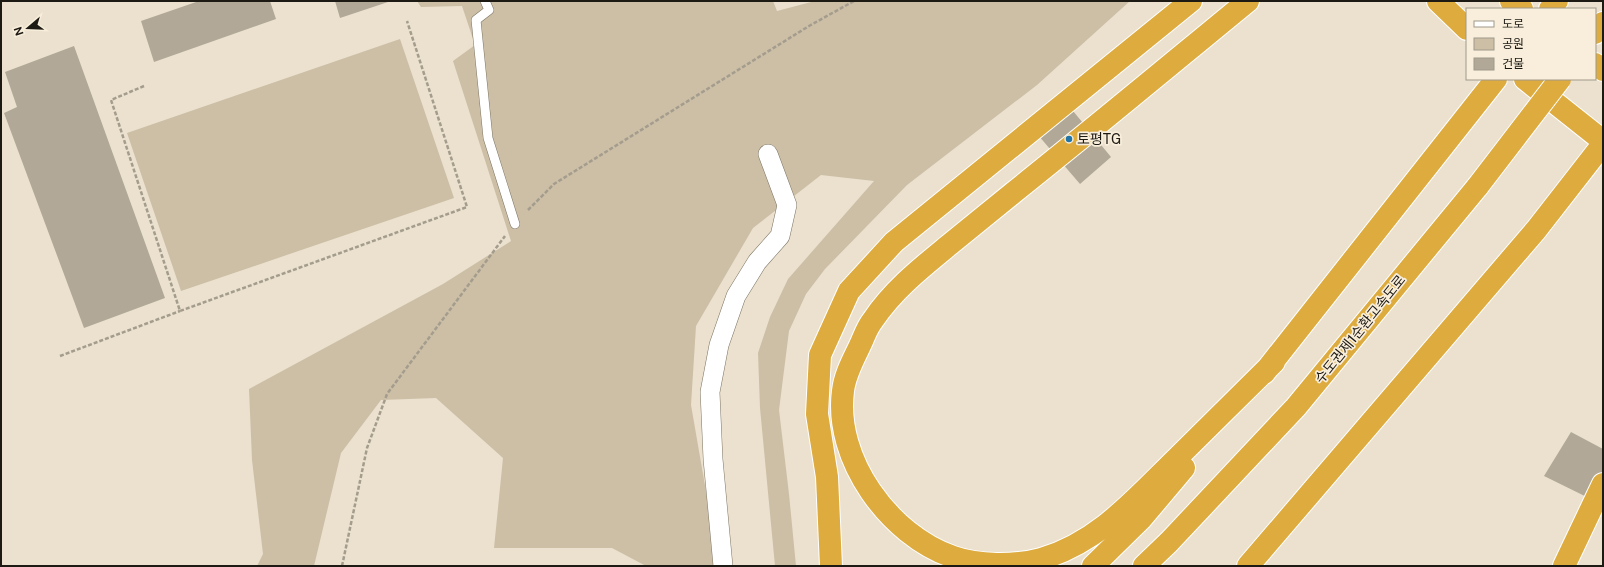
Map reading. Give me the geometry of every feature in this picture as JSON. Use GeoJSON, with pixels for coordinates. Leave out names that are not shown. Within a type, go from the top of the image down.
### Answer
{"type":"FeatureCollection","features":[{"type":"Feature","properties":{"kind":"highway"},"geometry":{"type":"LineString","coordinates":[[831,566],[827,477],[817,414],[820,355],[849,291],[894,242],[1191,1]]}},
{"type":"Feature","properties":{"kind":"highway"},"geometry":{"type":"LineString","coordinates":[[1248,1],[1088,133],[908,278],[871,321],[847,374],[843,392],[843,420],[851,455],[866,483],[883,509],[926,546],[954,558],[998,564],[1024,562],[1062,551],[1095,534],[1126,508],[1274,362]]}},
{"type":"Feature","properties":{"kind":"highway"},"geometry":{"type":"LineString","coordinates":[[1438,1],[1466,28]]}},
{"type":"Feature","properties":{"kind":"highway"},"geometry":{"type":"LineString","coordinates":[[1511,1],[1521,8]]}},
{"type":"Feature","properties":{"kind":"highway"},"geometry":{"type":"LineString","coordinates":[[1596,32],[1603,23]]}},
{"type":"Feature","properties":{"kind":"highway"},"geometry":{"type":"LineString","coordinates":[[1093,566],[1142,519],[1274,362],[1438,155],[1495,80]]}},
{"type":"Feature","properties":{"kind":"highway"},"geometry":{"type":"LineString","coordinates":[[1248,566],[1536,230],[1603,143],[1526,80]]}},
{"type":"Feature","properties":{"kind":"highway","name":"수도권제1순환고속도로"},"geometry":{"type":"LineString","coordinates":[[1144,566],[1169,542],[1296,407],[1478,186],[1559,80]]}},
{"type":"Feature","properties":{"kind":"highway"},"geometry":{"type":"LineString","coordinates":[[1564,566],[1603,484]]}},
{"type":"Feature","properties":{"kind":"street"},"geometry":{"type":"LineString","coordinates":[[723,566],[710,392],[719,345],[736,296],[758,262],[780,236],[787,205],[768,154]]}},
{"type":"Feature","properties":{"kind":"lane"},"geometry":{"type":"LineString","coordinates":[[486,1],[489,10],[476,20],[488,138],[515,224]]}},
{"type":"Feature","properties":{"kind":"path"},"geometry":{"type":"LineString","coordinates":[[342,566],[367,448],[387,394],[515,224],[554,184],[809,26],[854,1]]}},
{"type":"Feature","properties":{"kind":"path"},"geometry":{"type":"LineString","coordinates":[[60,356],[467,207],[407,21]]}},
{"type":"Feature","properties":{"kind":"path"},"geometry":{"type":"LineString","coordinates":[[144,86],[111,100],[180,311]]}},
{"type":"Feature","properties":{"kind":"green space"},"geometry":{"type":"Polygon","coordinates":[[[417,1],[773,1],[777,11],[815,1],[1130,1],[1037,85],[907,185],[825,269],[806,294],[789,331],[779,410],[796,566],[775,566],[760,408],[758,353],[770,317],[788,279],[874,181],[821,175],[753,228],[696,326],[691,405],[719,566],[646,566],[612,548],[494,548],[503,458],[436,398],[381,400],[341,453],[314,566],[257,566],[263,554],[252,460],[249,389],[443,284],[511,241],[453,61],[475,45],[462,6],[421,7],[417,1]]]}},
{"type":"Feature","properties":{"kind":"green space"},"geometry":{"type":"Polygon","coordinates":[[[400,39],[454,198],[181,291],[127,133],[400,39]]]}},
{"type":"Feature","properties":{"kind":"building"},"geometry":{"type":"Polygon","coordinates":[[[199,1],[270,1],[276,19],[154,62],[141,21],[199,1]]]}},
{"type":"Feature","properties":{"kind":"building"},"geometry":{"type":"Polygon","coordinates":[[[335,1],[391,1],[340,18],[335,1]]]}},
{"type":"Feature","properties":{"kind":"building"},"geometry":{"type":"Polygon","coordinates":[[[74,46],[165,298],[84,328],[4,113],[17,107],[5,72],[74,46]]]}},
{"type":"Feature","properties":{"kind":"building","name":"토평TG"},"geometry":{"type":"Polygon","coordinates":[[[1059,94],[1111,157],[1080,184],[1026,121],[1059,94]]]}},
{"type":"Feature","properties":{"kind":"building"},"geometry":{"type":"Polygon","coordinates":[[[1571,432],[1603,449],[1603,505],[1544,476],[1571,432]]]}},
{"type":"Feature","properties":{"kind":"place","name":"토평TG"},"geometry":{"type":"Point","coordinates":[1069,139]}}]}
